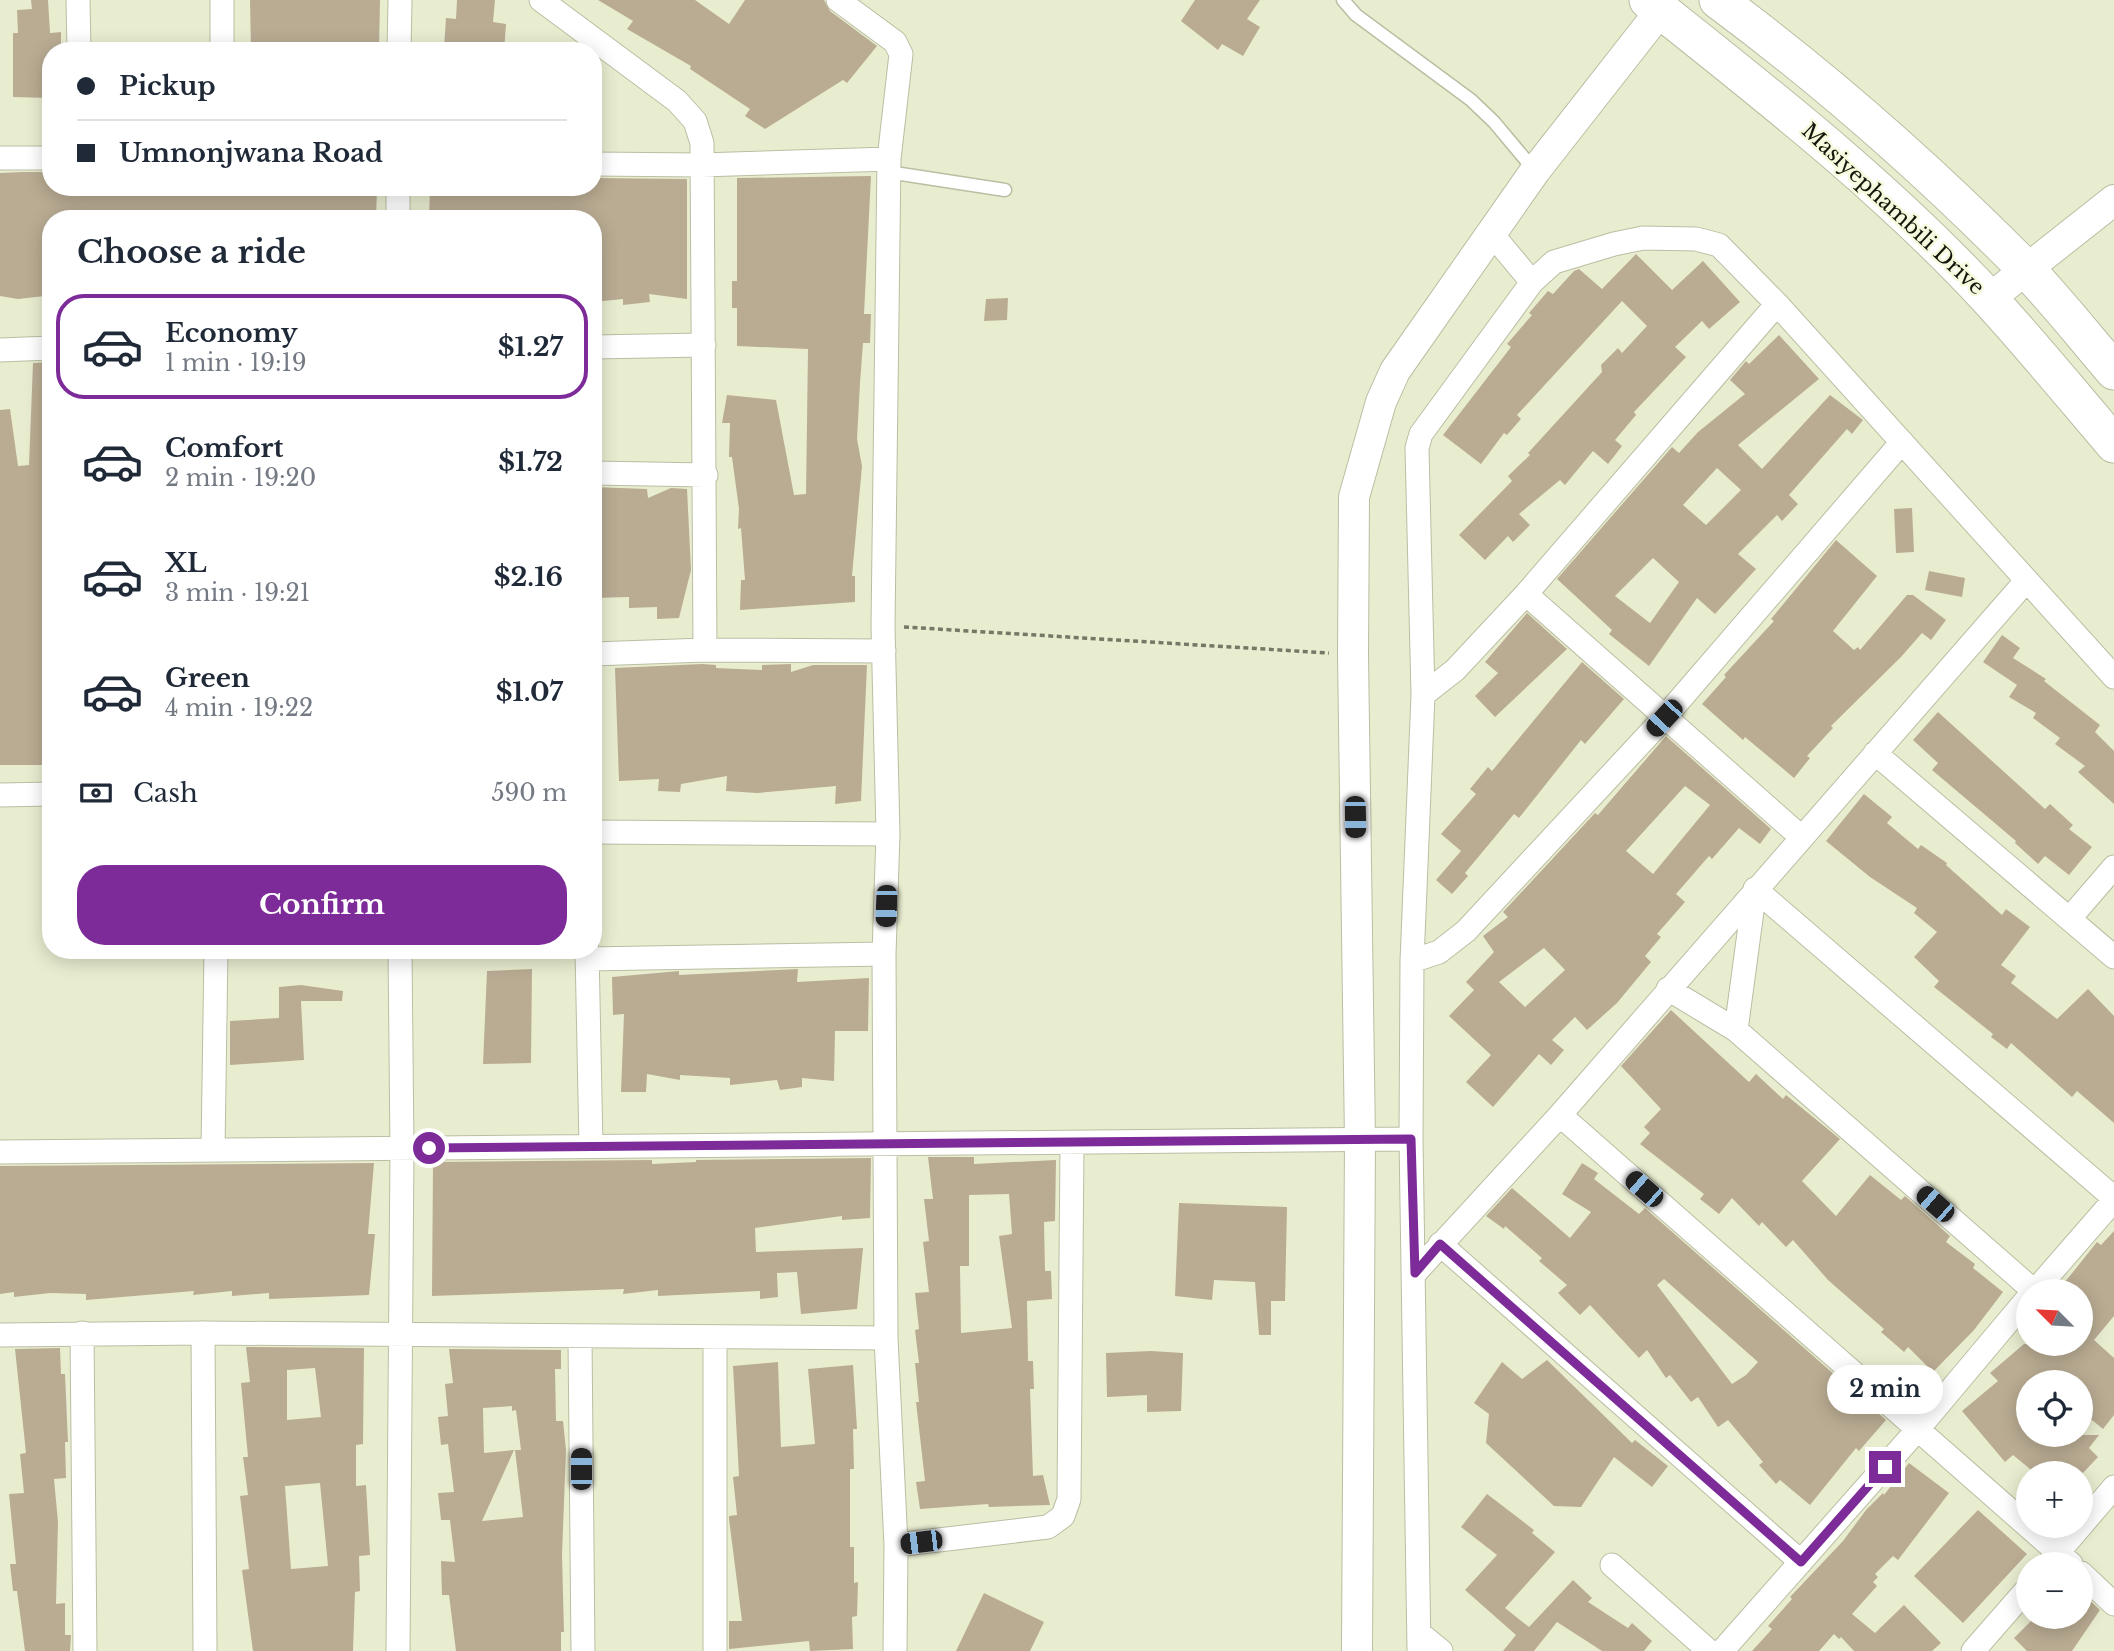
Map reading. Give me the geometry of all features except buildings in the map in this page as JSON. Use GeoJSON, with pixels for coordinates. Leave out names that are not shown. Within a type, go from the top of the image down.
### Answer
{"type":"FeatureCollection","features":[{"type":"Feature","properties":{"kind":"main road"},"geometry":{"type":"LineString","coordinates":[[1718,0],[1854,107],[2025,268],[2114,371]]}},
{"type":"Feature","properties":{"kind":"main road","name":"Masiyephambili Drive"},"geometry":{"type":"LineString","coordinates":[[1657,3],[1825,142],[1989,299],[2114,444]]}},
{"type":"Feature","properties":{"kind":"street"},"geometry":{"type":"LineString","coordinates":[[78,0],[79,42]]}},
{"type":"Feature","properties":{"kind":"street"},"geometry":{"type":"LineString","coordinates":[[222,0],[222,42]]}},
{"type":"Feature","properties":{"kind":"street"},"geometry":{"type":"LineString","coordinates":[[399,42],[400,0]]}},
{"type":"Feature","properties":{"kind":"street"},"geometry":{"type":"LineString","coordinates":[[541,0],[597,42]]}},
{"type":"Feature","properties":{"kind":"street"},"geometry":{"type":"LineString","coordinates":[[838,0],[895,42],[901,54],[889,165],[883,626],[888,834],[884,954],[886,1338],[896,1545],[895,1651]]}},
{"type":"Feature","properties":{"kind":"street"},"geometry":{"type":"LineString","coordinates":[[1357,1651],[1360,1142],[1353,655],[1354,497],[1360,468],[1381,402],[1395,371],[1657,3]]}},
{"type":"Feature","properties":{"kind":"street"},"geometry":{"type":"LineString","coordinates":[[602,46],[677,102],[695,121],[702,143],[705,650]]}},
{"type":"Feature","properties":{"kind":"street"},"geometry":{"type":"LineString","coordinates":[[0,158],[42,158]]}},
{"type":"Feature","properties":{"kind":"street"},"geometry":{"type":"LineString","coordinates":[[602,164],[889,165]]}},
{"type":"Feature","properties":{"kind":"street"},"geometry":{"type":"LineString","coordinates":[[1989,299],[2114,200]]}},
{"type":"Feature","properties":{"kind":"street"},"geometry":{"type":"LineString","coordinates":[[1491,233],[1532,282]]}},
{"type":"Feature","properties":{"kind":"street"},"geometry":{"type":"LineString","coordinates":[[1441,1651],[1419,1642],[1411,1139],[1412,961],[1423,695],[1416,448],[1420,434],[1532,282],[1554,262],[1643,238],[1696,239],[1719,245],[1777,304],[2114,677]]}},
{"type":"Feature","properties":{"kind":"street"},"geometry":{"type":"LineString","coordinates":[[1423,695],[1455,670],[1525,594],[1777,304]]}},
{"type":"Feature","properties":{"kind":"street"},"geometry":{"type":"LineString","coordinates":[[602,347],[704,345]]}},
{"type":"Feature","properties":{"kind":"street"},"geometry":{"type":"LineString","coordinates":[[0,350],[42,348]]}},
{"type":"Feature","properties":{"kind":"street"},"geometry":{"type":"LineString","coordinates":[[1412,961],[1439,952],[1466,931],[1664,718],[1902,442]]}},
{"type":"Feature","properties":{"kind":"street"},"geometry":{"type":"LineString","coordinates":[[602,473],[706,475]]}},
{"type":"Feature","properties":{"kind":"street"},"geometry":{"type":"LineString","coordinates":[[1415,1273],[1560,1115],[1800,836],[2026,581]]}},
{"type":"Feature","properties":{"kind":"street"},"geometry":{"type":"LineString","coordinates":[[1525,594],[1800,836]]}},
{"type":"Feature","properties":{"kind":"street"},"geometry":{"type":"LineString","coordinates":[[602,654],[705,650],[884,651]]}},
{"type":"Feature","properties":{"kind":"street"},"geometry":{"type":"LineString","coordinates":[[1875,753],[2114,957]]}},
{"type":"Feature","properties":{"kind":"street"},"geometry":{"type":"LineString","coordinates":[[0,795],[42,794]]}},
{"type":"Feature","properties":{"kind":"street"},"geometry":{"type":"LineString","coordinates":[[602,832],[888,834]]}},
{"type":"Feature","properties":{"kind":"street"},"geometry":{"type":"LineString","coordinates":[[2070,918],[2114,867]]}},
{"type":"Feature","properties":{"kind":"street"},"geometry":{"type":"LineString","coordinates":[[1736,1030],[1755,889]]}},
{"type":"Feature","properties":{"kind":"street"},"geometry":{"type":"LineString","coordinates":[[1755,889],[2114,1199],[2044,1279]]}},
{"type":"Feature","properties":{"kind":"street"},"geometry":{"type":"LineString","coordinates":[[602,955],[884,954]]}},
{"type":"Feature","properties":{"kind":"street"},"geometry":{"type":"LineString","coordinates":[[213,1150],[216,959]]}},
{"type":"Feature","properties":{"kind":"street"},"geometry":{"type":"LineString","coordinates":[[398,1651],[402,1149],[400,959]]}},
{"type":"Feature","properties":{"kind":"street"},"geometry":{"type":"LineString","coordinates":[[587,959],[591,1146]]}},
{"type":"Feature","properties":{"kind":"street"},"geometry":{"type":"LineString","coordinates":[[1668,989],[1736,1030],[2020,1279]]}},
{"type":"Feature","properties":{"kind":"street"},"geometry":{"type":"LineString","coordinates":[[1560,1115],[1918,1429],[2050,1552]]}},
{"type":"Feature","properties":{"kind":"street"},"geometry":{"type":"LineString","coordinates":[[0,1152],[1360,1142],[1411,1139]]}},
{"type":"Feature","properties":{"kind":"street"},"geometry":{"type":"LineString","coordinates":[[896,1545],[1048,1527],[1063,1516],[1069,1499],[1072,1143]]}},
{"type":"Feature","properties":{"kind":"street"},"geometry":{"type":"LineString","coordinates":[[1440,1244],[1801,1562]]}},
{"type":"Feature","properties":{"kind":"street"},"geometry":{"type":"LineString","coordinates":[[1721,1651],[1918,1429],[2016,1312]]}},
{"type":"Feature","properties":{"kind":"street"},"geometry":{"type":"LineString","coordinates":[[82,1333],[85,1651]]}},
{"type":"Feature","properties":{"kind":"street"},"geometry":{"type":"LineString","coordinates":[[0,1335],[203,1333],[580,1338],[886,1338]]}},
{"type":"Feature","properties":{"kind":"street"},"geometry":{"type":"LineString","coordinates":[[203,1333],[205,1651]]}},
{"type":"Feature","properties":{"kind":"street"},"geometry":{"type":"LineString","coordinates":[[580,1338],[583,1651]]}},
{"type":"Feature","properties":{"kind":"street"},"geometry":{"type":"LineString","coordinates":[[715,1338],[715,1651]]}},
{"type":"Feature","properties":{"kind":"street"},"geometry":{"type":"LineString","coordinates":[[2067,1552],[2114,1487]]}},
{"type":"Feature","properties":{"kind":"street"},"geometry":{"type":"LineString","coordinates":[[1612,1565],[1709,1651]]}},
{"type":"Feature","properties":{"kind":"street"},"geometry":{"type":"LineString","coordinates":[[2093,1584],[2114,1604]]}},
{"type":"Feature","properties":{"kind":"street"},"geometry":{"type":"LineString","coordinates":[[1973,1651],[2016,1602]]}},
{"type":"Feature","properties":{"kind":"lane"},"geometry":{"type":"LineString","coordinates":[[1343,0],[1356,15],[1471,100],[1494,121],[1535,171]]}},
{"type":"Feature","properties":{"kind":"lane"},"geometry":{"type":"LineString","coordinates":[[889,165],[1005,190]]}},
{"type":"Feature","properties":{"kind":"path"},"geometry":{"type":"LineString","coordinates":[[883,626],[1353,655]]}},
{"type":"Feature","properties":{"kind":"route"},"geometry":{"type":"LineString","coordinates":[[429,1148],[1360,1142],[1411,1139],[1415,1273],[1440,1244],[1801,1562],[1885,1467]]}}]}
